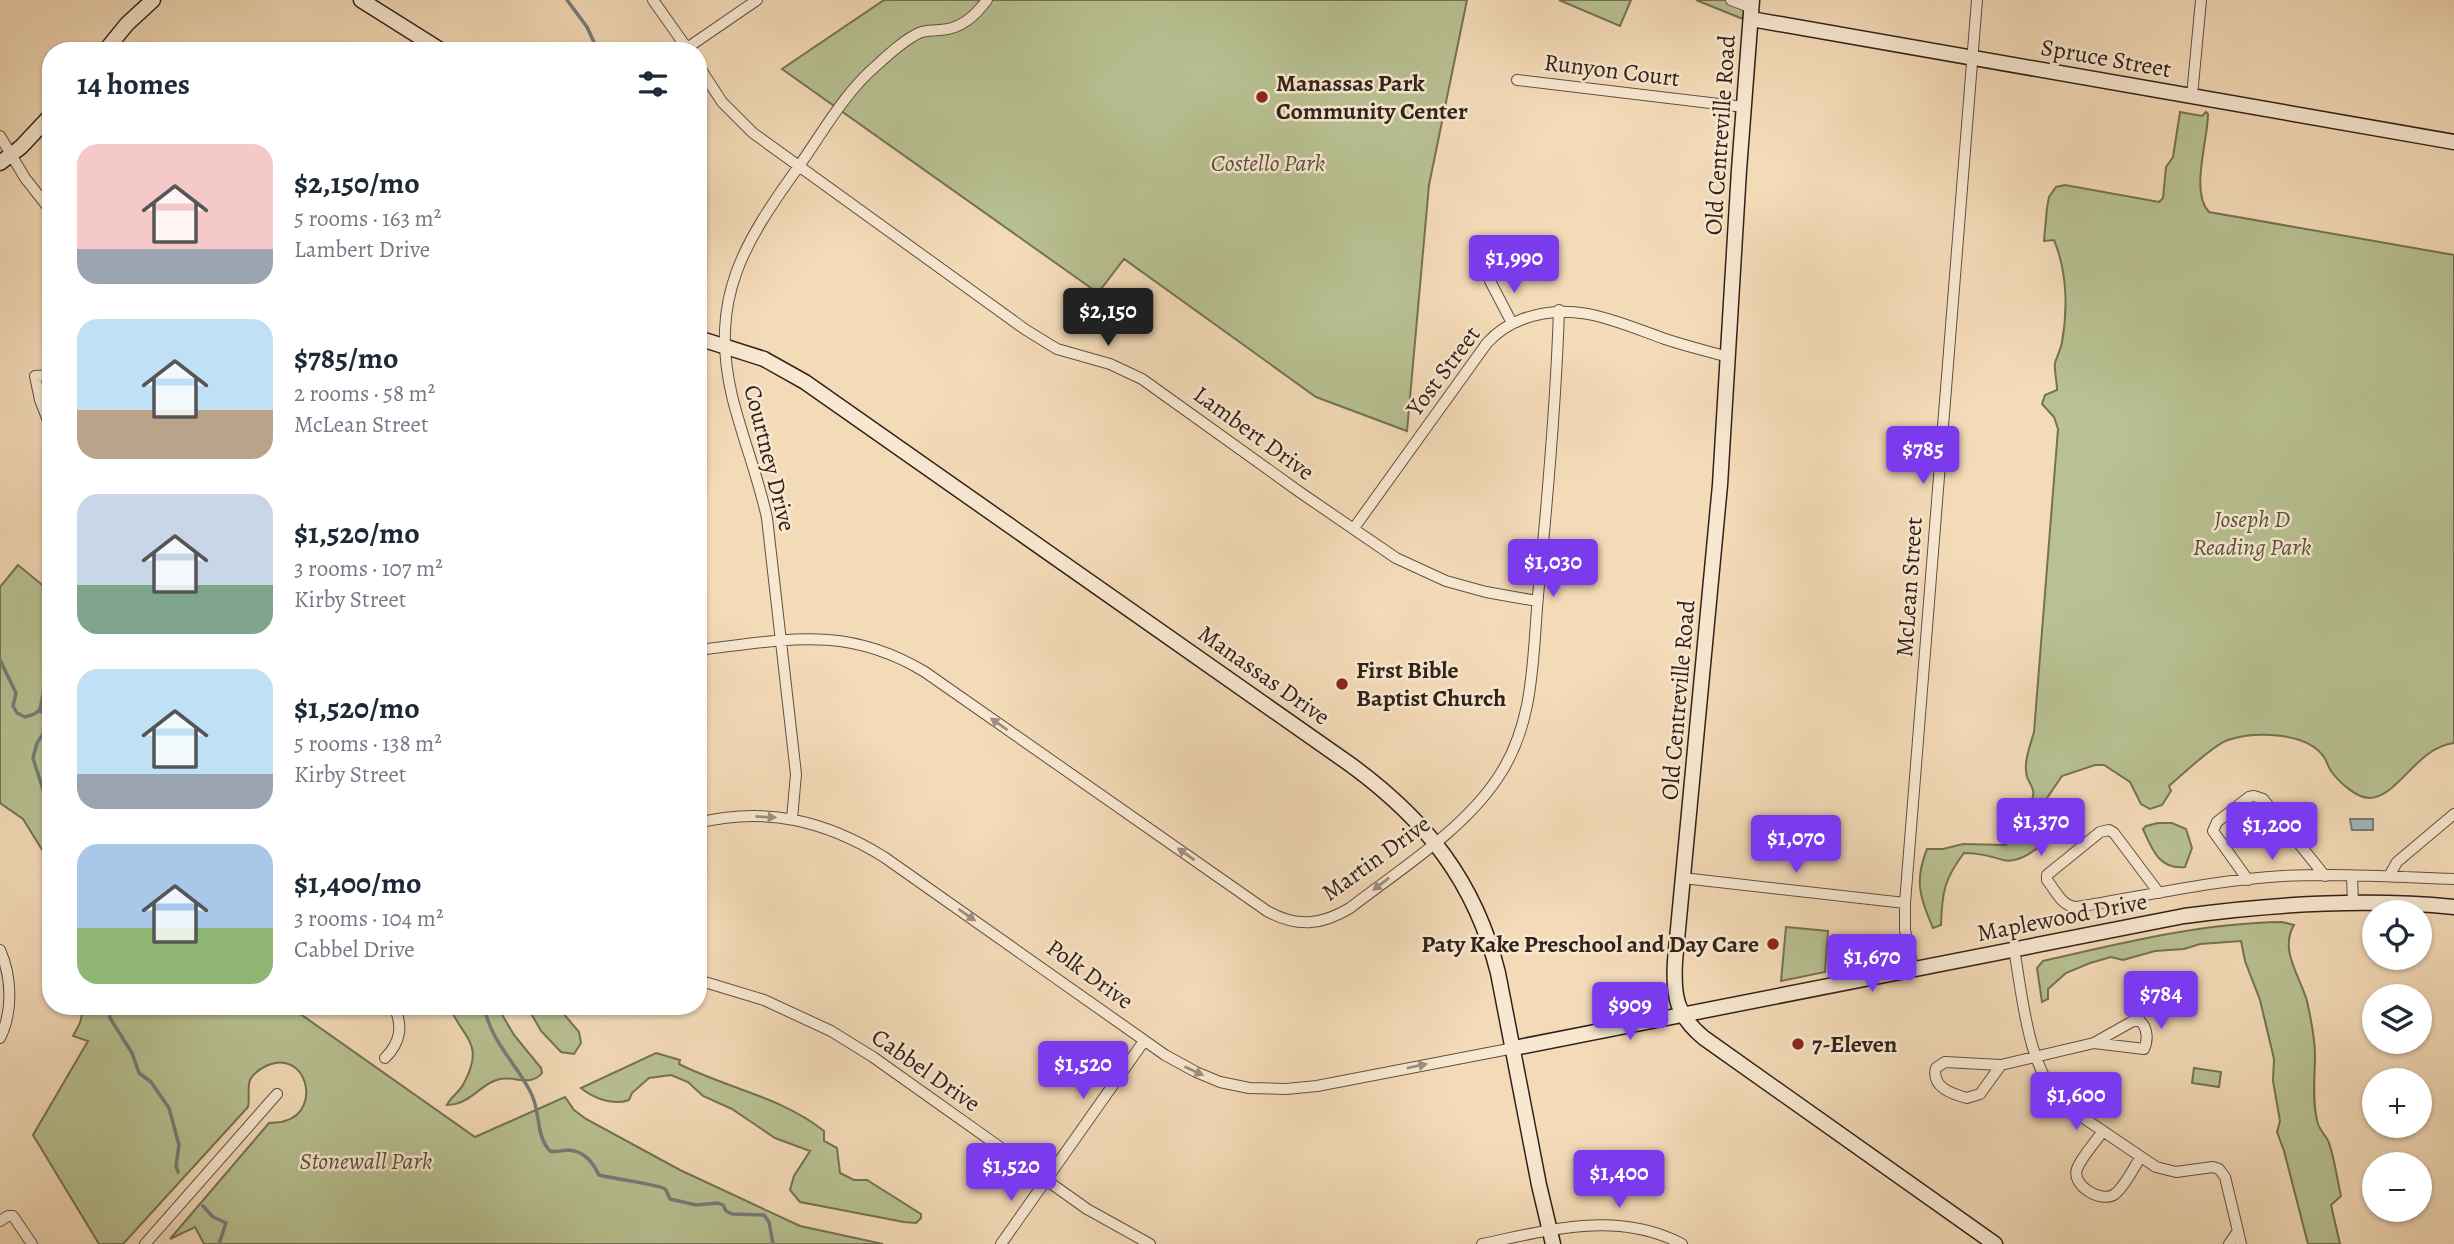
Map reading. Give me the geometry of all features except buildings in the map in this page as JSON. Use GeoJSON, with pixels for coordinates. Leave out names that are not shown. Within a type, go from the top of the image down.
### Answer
{"type":"FeatureCollection","features":[{"type":"Feature","properties":{"kind":"main road"},"geometry":{"type":"LineString","coordinates":[[112,42],[153,0]]}},
{"type":"Feature","properties":{"kind":"main road"},"geometry":{"type":"LineString","coordinates":[[361,0],[428,42]]}},
{"type":"Feature","properties":{"kind":"main road","name":"Spruce Street"},"geometry":{"type":"LineString","coordinates":[[1752,9],[1971,57],[2454,142]]}},
{"type":"Feature","properties":{"kind":"main road","name":"Old Centreville Road"},"geometry":{"type":"LineString","coordinates":[[1752,9],[1720,485],[1674,977],[1677,1001],[1692,1027],[1704,1038],[1995,1244]]}},
{"type":"Feature","properties":{"kind":"main road"},"geometry":{"type":"LineString","coordinates":[[5,159],[42,124]]}},
{"type":"Feature","properties":{"kind":"main road","name":"Manassas Drive"},"geometry":{"type":"LineString","coordinates":[[707,341],[779,367],[805,382],[1391,795],[1435,842],[1460,878],[1485,929],[1498,973],[1551,1237]]}},
{"type":"Feature","properties":{"kind":"main road","name":"Maplewood Drive"},"geometry":{"type":"LineString","coordinates":[[1682,1013],[2223,911],[2353,903],[2454,907]]}},
{"type":"Feature","properties":{"kind":"main road","name":"Polk Drive"},"geometry":{"type":"LineString","coordinates":[[1514,1048],[1682,1013]]}},
{"type":"Feature","properties":{"kind":"street"},"geometry":{"type":"LineString","coordinates":[[653,0],[683,42]]}},
{"type":"Feature","properties":{"kind":"street"},"geometry":{"type":"LineString","coordinates":[[698,42],[757,0]]}},
{"type":"Feature","properties":{"kind":"street","name":"Courtney Drive"},"geometry":{"type":"LineString","coordinates":[[792,819],[796,774],[767,518],[732,396],[724,317],[729,291],[765,213],[861,79],[920,33],[961,25],[987,0]]}},
{"type":"Feature","properties":{"kind":"street","name":"Spruce Street"},"geometry":{"type":"LineString","coordinates":[[1731,0],[1752,9]]}},
{"type":"Feature","properties":{"kind":"street","name":"McLean Street"},"geometry":{"type":"LineString","coordinates":[[1913,968],[1905,930],[1905,903],[1977,0]]}},
{"type":"Feature","properties":{"kind":"street"},"geometry":{"type":"LineString","coordinates":[[2192,96],[2201,0]]}},
{"type":"Feature","properties":{"kind":"street","name":"Lambert Drive"},"geometry":{"type":"LineString","coordinates":[[707,79],[736,118],[798,166],[1026,330],[1057,349],[1110,364],[1142,379],[1300,493],[1396,558],[1446,582],[1537,601]]}},
{"type":"Feature","properties":{"kind":"street","name":"Runyon Court"},"geometry":{"type":"LineString","coordinates":[[1517,80],[1744,107]]}},
{"type":"Feature","properties":{"kind":"street"},"geometry":{"type":"LineString","coordinates":[[0,136],[5,159],[42,201]]}},
{"type":"Feature","properties":{"kind":"street"},"geometry":{"type":"LineString","coordinates":[[1490,281],[1512,323]]}},
{"type":"Feature","properties":{"kind":"street","name":"Martin Drive"},"geometry":{"type":"LineString","coordinates":[[707,649],[781,640],[819,639],[847,640],[880,649],[936,680],[1267,911],[1286,920],[1314,923],[1343,913],[1435,842],[1485,796],[1505,768],[1517,743],[1529,700],[1552,456],[1559,310]]}},
{"type":"Feature","properties":{"kind":"street","name":"Yost Street"},"geometry":{"type":"LineString","coordinates":[[1354,528],[1487,343],[1512,323],[1540,313],[1580,311],[1728,357]]}},
{"type":"Feature","properties":{"kind":"street"},"geometry":{"type":"LineString","coordinates":[[42,375],[36,376],[42,408]]}},
{"type":"Feature","properties":{"kind":"street"},"geometry":{"type":"LineString","coordinates":[[2248,880],[2213,831],[2217,822],[2254,796],[2263,799],[2325,876]]}},
{"type":"Feature","properties":{"kind":"street"},"geometry":{"type":"LineString","coordinates":[[2389,876],[2396,862],[2454,814]]}},
{"type":"Feature","properties":{"kind":"street","name":"Polk Drive"},"geometry":{"type":"LineString","coordinates":[[707,822],[746,816],[792,819],[834,831],[884,857],[1174,1061],[1232,1085],[1266,1089],[1317,1086],[1514,1048]]}},
{"type":"Feature","properties":{"kind":"street"},"geometry":{"type":"LineString","coordinates":[[2159,893],[2109,830],[2101,832],[2047,875],[2047,880],[2070,907],[2283,876],[2454,879]]}},
{"type":"Feature","properties":{"kind":"street"},"geometry":{"type":"LineString","coordinates":[[2352,876],[2353,903]]}},
{"type":"Feature","properties":{"kind":"street"},"geometry":{"type":"LineString","coordinates":[[1683,878],[1905,903]]}},
{"type":"Feature","properties":{"kind":"street"},"geometry":{"type":"LineString","coordinates":[[2014,949],[2036,1057],[2045,1082],[2053,1093],[2063,1104],[2156,1167],[2176,1172],[2213,1167],[2219,1169],[2225,1177],[2241,1244]]}},
{"type":"Feature","properties":{"kind":"street"},"geometry":{"type":"LineString","coordinates":[[0,950],[9,987],[7,1018],[0,1038]]}},
{"type":"Feature","properties":{"kind":"street","name":"Cabbel Drive"},"geometry":{"type":"LineString","coordinates":[[707,983],[764,1000],[831,1031],[873,1057],[1087,1209],[1150,1244]]}},
{"type":"Feature","properties":{"kind":"street"},"geometry":{"type":"LineString","coordinates":[[385,1058],[400,1035],[398,1015]]}},
{"type":"Feature","properties":{"kind":"street"},"geometry":{"type":"LineString","coordinates":[[2001,1065],[1975,1097],[1962,1097],[1940,1087],[1934,1078],[1936,1068],[1945,1062],[2001,1065],[2094,1043],[2133,1021],[2144,1024],[2147,1036],[2144,1049],[2094,1043]]}},
{"type":"Feature","properties":{"kind":"street"},"geometry":{"type":"LineString","coordinates":[[1001,1244],[1143,1041]]}},
{"type":"Feature","properties":{"kind":"street"},"geometry":{"type":"LineString","coordinates":[[145,1244],[277,1094]]}},
{"type":"Feature","properties":{"kind":"street"},"geometry":{"type":"LineString","coordinates":[[2102,1132],[2077,1171],[2080,1184],[2106,1198],[2114,1194],[2140,1158]]}},
{"type":"Feature","properties":{"kind":"street"},"geometry":{"type":"LineString","coordinates":[[0,1221],[12,1216],[32,1244]]}},
{"type":"Feature","properties":{"kind":"street"},"geometry":{"type":"LineString","coordinates":[[1482,1244],[1551,1237],[1588,1224],[1627,1226],[1651,1231],[1682,1244]]}},
{"type":"Feature","properties":{"kind":"street"},"geometry":{"type":"LineString","coordinates":[[2229,1244],[2238,1231]]}},
{"type":"Feature","properties":{"kind":"green space","name":"Costello Park"},"geometry":{"type":"Polygon","coordinates":[[[884,0],[1467,0],[1429,185],[1407,431],[1316,397],[1124,259],[1098,293],[782,69],[884,0]]]}},
{"type":"Feature","properties":{"kind":"green space"},"geometry":{"type":"Polygon","coordinates":[[[1559,0],[1631,0],[1620,26],[1559,0]]]}},
{"type":"Feature","properties":{"kind":"green space"},"geometry":{"type":"Polygon","coordinates":[[[1696,0],[1745,0],[1743,19],[1696,0]]]}},
{"type":"Feature","properties":{"kind":"green space","name":"Joseph D Reading Park"},"geometry":{"type":"Polygon","coordinates":[[[2180,112],[2202,116],[2206,112],[2208,114],[2200,179],[2204,203],[2209,212],[2454,255],[2454,743],[2429,753],[2390,790],[2370,798],[2359,795],[2343,784],[2316,749],[2293,738],[2266,735],[2239,737],[2222,743],[2169,786],[2171,791],[2162,805],[2150,809],[2141,804],[2130,782],[2104,765],[2095,765],[2062,776],[2047,798],[2035,808],[2048,840],[2016,860],[1964,853],[1945,887],[1941,925],[1933,928],[1920,889],[1921,871],[1927,849],[1943,849],[1963,844],[2006,845],[2012,834],[2014,812],[2029,803],[2033,796],[2026,766],[2034,732],[2058,429],[2054,417],[2042,404],[2045,395],[2057,390],[2055,363],[2062,342],[2066,303],[2062,264],[2054,240],[2044,241],[2049,197],[2056,187],[2065,185],[2159,202],[2163,198],[2166,167],[2173,157],[2180,112]]]}},
{"type":"Feature","properties":{"kind":"green space"},"geometry":{"type":"Polygon","coordinates":[[[18,565],[42,585],[42,850],[23,819],[0,803],[0,587],[18,565]]]}},
{"type":"Feature","properties":{"kind":"green space"},"geometry":{"type":"Polygon","coordinates":[[[2158,823],[2172,823],[2186,829],[2192,848],[2185,867],[2163,862],[2153,851],[2143,829],[2158,823]]]}},
{"type":"Feature","properties":{"kind":"green space"},"geometry":{"type":"Polygon","coordinates":[[[2282,922],[2294,925],[2290,934],[2290,953],[2307,1001],[2312,1028],[2315,1048],[2315,1112],[2331,1149],[2341,1196],[2331,1205],[2340,1244],[2308,1244],[2277,1132],[2280,1121],[2273,1081],[2274,1059],[2260,1000],[2245,961],[2241,941],[2200,944],[2184,949],[2155,951],[2123,960],[2111,957],[2090,963],[2066,973],[2048,989],[2048,999],[2042,1002],[2037,968],[2043,961],[2192,930],[2282,922]]]}},
{"type":"Feature","properties":{"kind":"green space"},"geometry":{"type":"Polygon","coordinates":[[[1786,927],[1828,931],[1825,972],[1781,981],[1786,927]]]}},
{"type":"Feature","properties":{"kind":"green space","name":"Stonewall Park"},"geometry":{"type":"Polygon","coordinates":[[[82,1015],[302,1015],[475,1137],[565,1097],[574,1110],[586,1119],[680,1170],[800,1226],[883,1244],[204,1244],[195,1227],[170,1239],[269,1123],[285,1121],[297,1115],[304,1105],[305,1082],[300,1072],[291,1065],[280,1062],[266,1066],[253,1076],[249,1083],[248,1107],[123,1244],[99,1244],[33,1135],[88,1041],[73,1036],[82,1015]]]}},
{"type":"Feature","properties":{"kind":"green space"},"geometry":{"type":"Polygon","coordinates":[[[454,1015],[502,1015],[542,1073],[533,1079],[506,1078],[493,1081],[469,1098],[447,1105],[462,1086],[473,1059],[470,1042],[454,1015]]]}},
{"type":"Feature","properties":{"kind":"green space"},"geometry":{"type":"Polygon","coordinates":[[[532,1015],[565,1015],[579,1032],[581,1043],[574,1054],[561,1052],[541,1031],[532,1015]]]}},
{"type":"Feature","properties":{"kind":"green space"},"geometry":{"type":"Polygon","coordinates":[[[656,1053],[680,1060],[679,1064],[772,1101],[808,1119],[824,1131],[824,1141],[837,1148],[840,1173],[854,1180],[867,1180],[921,1214],[921,1218],[916,1223],[904,1222],[800,1202],[790,1190],[794,1176],[810,1151],[775,1138],[732,1109],[703,1096],[688,1082],[671,1075],[649,1078],[632,1093],[629,1100],[623,1102],[604,1100],[581,1088],[656,1053]]]}},
{"type":"Feature","properties":{"kind":"green space"},"geometry":{"type":"Polygon","coordinates":[[[2194,1068],[2221,1072],[2219,1087],[2192,1083],[2194,1068]]]}},
{"type":"Feature","properties":{"kind":"water"},"geometry":{"type":"Polygon","coordinates":[[[2350,819],[2373,819],[2373,830],[2352,830],[2350,819]]]}},
{"type":"Feature","properties":{"kind":"waterway"},"geometry":{"type":"LineString","coordinates":[[567,0],[587,27],[594,42]]}},
{"type":"Feature","properties":{"kind":"waterway"},"geometry":{"type":"LineString","coordinates":[[0,660],[16,693],[13,706],[17,713],[25,717],[36,713],[42,700]]}},
{"type":"Feature","properties":{"kind":"waterway"},"geometry":{"type":"LineString","coordinates":[[42,736],[33,758],[42,786]]}},
{"type":"Feature","properties":{"kind":"waterway"},"geometry":{"type":"LineString","coordinates":[[110,1015],[132,1053],[139,1073],[151,1082],[169,1108],[179,1145],[176,1166],[178,1172]]}},
{"type":"Feature","properties":{"kind":"waterway"},"geometry":{"type":"LineString","coordinates":[[486,1015],[498,1041],[531,1093],[542,1138],[550,1151],[579,1152],[590,1161],[599,1175],[662,1187],[670,1199],[696,1205],[718,1203],[732,1214],[764,1215],[769,1222],[773,1244]]}},
{"type":"Feature","properties":{"kind":"waterway"},"geometry":{"type":"LineString","coordinates":[[203,1206],[213,1217],[226,1223],[219,1244]]}},
{"type":"Feature","properties":{"kind":"place","name":"Manassas Park Community Center"},"geometry":{"type":"Point","coordinates":[1262,97]}},
{"type":"Feature","properties":{"kind":"place","name":"First Bible Baptist Church"},"geometry":{"type":"Point","coordinates":[1342,684]}},
{"type":"Feature","properties":{"kind":"place","name":"Paty Kake Preschool and Day Care"},"geometry":{"type":"Point","coordinates":[1773,944]}},
{"type":"Feature","properties":{"kind":"place","name":"7-Eleven"},"geometry":{"type":"Point","coordinates":[1798,1044]}}]}
